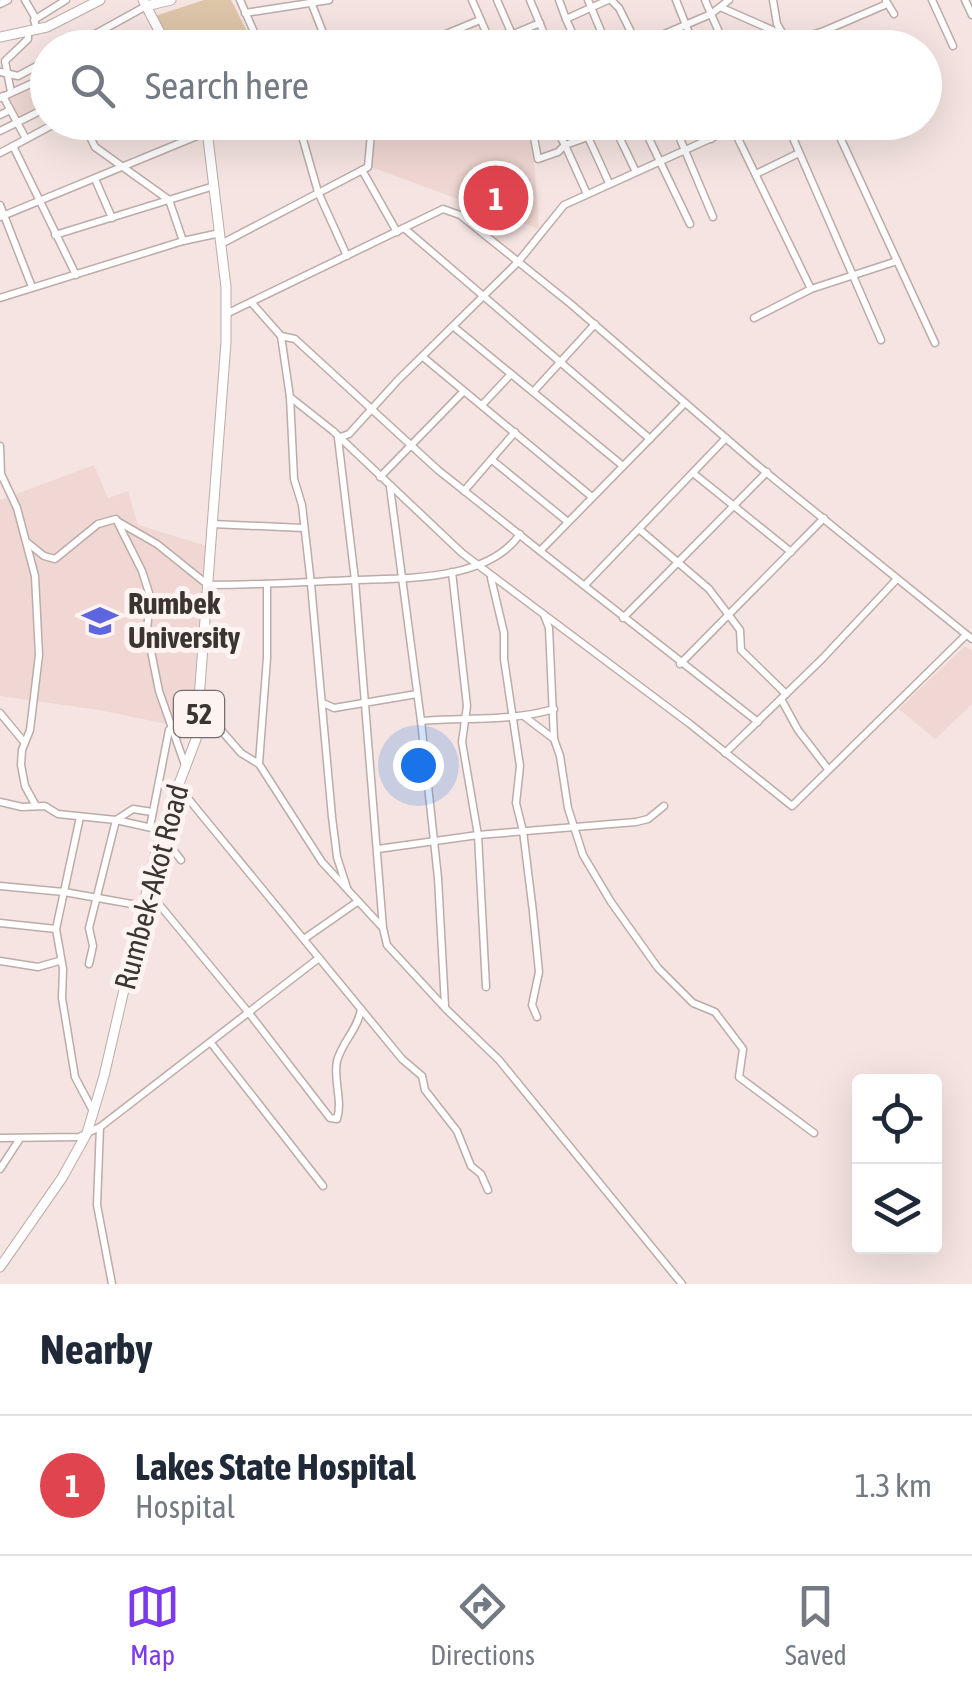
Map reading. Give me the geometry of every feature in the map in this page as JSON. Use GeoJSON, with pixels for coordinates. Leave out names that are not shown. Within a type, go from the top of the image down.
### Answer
{"type":"FeatureCollection","features":[{"type":"Feature","properties":{"kind":"main road"},"geometry":{"type":"LineString","coordinates":[[0,37],[100,0]]}},
{"type":"Feature","properties":{"kind":"main road"},"geometry":{"type":"LineString","coordinates":[[157,30],[146,6],[171,0]]}},
{"type":"Feature","properties":{"kind":"main road","name":"Rumbek-Akot Road"},"geometry":{"type":"LineString","coordinates":[[0,1267],[68,1168],[87,1133],[161,832],[196,739],[226,314],[208,140]]}},
{"type":"Feature","properties":{"kind":"street"},"geometry":{"type":"LineString","coordinates":[[0,4],[8,0]]}},
{"type":"Feature","properties":{"kind":"street"},"geometry":{"type":"LineString","coordinates":[[25,0],[33,27]]}},
{"type":"Feature","properties":{"kind":"street"},"geometry":{"type":"LineString","coordinates":[[32,30],[52,4],[66,0]]}},
{"type":"Feature","properties":{"kind":"street"},"geometry":{"type":"LineString","coordinates":[[240,0],[252,30]]}},
{"type":"Feature","properties":{"kind":"street"},"geometry":{"type":"LineString","coordinates":[[245,13],[328,0]]}},
{"type":"Feature","properties":{"kind":"street"},"geometry":{"type":"LineString","coordinates":[[472,0],[485,30]]}},
{"type":"Feature","properties":{"kind":"street"},"geometry":{"type":"LineString","coordinates":[[497,0],[511,30]]}},
{"type":"Feature","properties":{"kind":"street"},"geometry":{"type":"LineString","coordinates":[[530,0],[543,30]]}},
{"type":"Feature","properties":{"kind":"street"},"geometry":{"type":"LineString","coordinates":[[559,0],[571,30]]}},
{"type":"Feature","properties":{"kind":"street"},"geometry":{"type":"LineString","coordinates":[[566,19],[589,4],[607,0],[619,8],[629,30]]}},
{"type":"Feature","properties":{"kind":"street"},"geometry":{"type":"LineString","coordinates":[[676,0],[689,30]]}},
{"type":"Feature","properties":{"kind":"street"},"geometry":{"type":"LineString","coordinates":[[705,0],[718,30]]}},
{"type":"Feature","properties":{"kind":"street"},"geometry":{"type":"LineString","coordinates":[[672,30],[711,14],[730,0]]}},
{"type":"Feature","properties":{"kind":"street"},"geometry":{"type":"LineString","coordinates":[[773,0],[782,30]]}},
{"type":"Feature","properties":{"kind":"street"},"geometry":{"type":"LineString","coordinates":[[932,0],[953,46]]}},
{"type":"Feature","properties":{"kind":"street"},"geometry":{"type":"LineString","coordinates":[[965,0],[972,14]]}},
{"type":"Feature","properties":{"kind":"street"},"geometry":{"type":"LineString","coordinates":[[310,2],[322,30]]}},
{"type":"Feature","properties":{"kind":"street"},"geometry":{"type":"LineString","coordinates":[[824,30],[886,2],[894,14]]}},
{"type":"Feature","properties":{"kind":"street"},"geometry":{"type":"LineString","coordinates":[[589,4],[600,30]]}},
{"type":"Feature","properties":{"kind":"street"},"geometry":{"type":"LineString","coordinates":[[103,30],[146,6]]}},
{"type":"Feature","properties":{"kind":"street"},"geometry":{"type":"LineString","coordinates":[[720,7],[774,30]]}},
{"type":"Feature","properties":{"kind":"street"},"geometry":{"type":"LineString","coordinates":[[456,30],[480,20]]}},
{"type":"Feature","properties":{"kind":"street"},"geometry":{"type":"LineString","coordinates":[[523,30],[540,23]]}},
{"type":"Feature","properties":{"kind":"street"},"geometry":{"type":"LineString","coordinates":[[26,138],[10,110],[2,72],[5,61],[30,34]]}},
{"type":"Feature","properties":{"kind":"street"},"geometry":{"type":"LineString","coordinates":[[2,72],[18,76],[30,70]]}},
{"type":"Feature","properties":{"kind":"street"},"geometry":{"type":"LineString","coordinates":[[5,95],[30,84]]}},
{"type":"Feature","properties":{"kind":"street"},"geometry":{"type":"LineString","coordinates":[[0,115],[10,110]]}},
{"type":"Feature","properties":{"kind":"street"},"geometry":{"type":"LineString","coordinates":[[0,131],[30,116]]}},
{"type":"Feature","properties":{"kind":"street"},"geometry":{"type":"LineString","coordinates":[[0,153],[30,136]]}},
{"type":"Feature","properties":{"kind":"street"},"geometry":{"type":"LineString","coordinates":[[91,140],[94,146],[168,200],[182,241]]}},
{"type":"Feature","properties":{"kind":"street"},"geometry":{"type":"LineString","coordinates":[[2,216],[179,140]]}},
{"type":"Feature","properties":{"kind":"street"},"geometry":{"type":"LineString","coordinates":[[303,140],[318,192],[347,256]]}},
{"type":"Feature","properties":{"kind":"street"},"geometry":{"type":"LineString","coordinates":[[0,298],[182,241],[220,238],[362,170],[368,166],[370,140]]}},
{"type":"Feature","properties":{"kind":"street"},"geometry":{"type":"LineString","coordinates":[[534,140],[538,159],[579,140]]}},
{"type":"Feature","properties":{"kind":"street"},"geometry":{"type":"LineString","coordinates":[[562,140],[587,194]]}},
{"type":"Feature","properties":{"kind":"street"},"geometry":{"type":"LineString","coordinates":[[589,140],[609,184]]}},
{"type":"Feature","properties":{"kind":"street"},"geometry":{"type":"LineString","coordinates":[[622,140],[636,172]]}},
{"type":"Feature","properties":{"kind":"street"},"geometry":{"type":"LineString","coordinates":[[649,140],[690,224]]}},
{"type":"Feature","properties":{"kind":"street"},"geometry":{"type":"LineString","coordinates":[[681,140],[712,217]]}},
{"type":"Feature","properties":{"kind":"street"},"geometry":{"type":"LineString","coordinates":[[338,438],[349,434],[485,297],[564,205],[710,140]]}},
{"type":"Feature","properties":{"kind":"street"},"geometry":{"type":"LineString","coordinates":[[738,140],[811,289]]}},
{"type":"Feature","properties":{"kind":"street"},"geometry":{"type":"LineString","coordinates":[[793,140],[881,340]]}},
{"type":"Feature","properties":{"kind":"street"},"geometry":{"type":"LineString","coordinates":[[841,140],[935,343]]}},
{"type":"Feature","properties":{"kind":"street"},"geometry":{"type":"LineString","coordinates":[[12,146],[76,275]]}},
{"type":"Feature","properties":{"kind":"street"},"geometry":{"type":"LineString","coordinates":[[756,174],[799,154]]}},
{"type":"Feature","properties":{"kind":"street"},"geometry":{"type":"LineString","coordinates":[[362,170],[400,230],[562,361],[650,439]]}},
{"type":"Feature","properties":{"kind":"street"},"geometry":{"type":"LineString","coordinates":[[94,179],[112,218]]}},
{"type":"Feature","properties":{"kind":"street"},"geometry":{"type":"LineString","coordinates":[[56,235],[214,186]]}},
{"type":"Feature","properties":{"kind":"street"},"geometry":{"type":"LineString","coordinates":[[0,205],[32,288]]}},
{"type":"Feature","properties":{"kind":"street"},"geometry":{"type":"LineString","coordinates":[[226,314],[443,210],[460,216],[969,637],[792,806],[491,577],[290,397]]}},
{"type":"Feature","properties":{"kind":"street"},"geometry":{"type":"LineString","coordinates":[[754,318],[811,289],[897,261]]}},
{"type":"Feature","properties":{"kind":"street"},"geometry":{"type":"LineString","coordinates":[[251,302],[281,336],[295,340],[464,491],[758,722]]}},
{"type":"Feature","properties":{"kind":"street"},"geometry":{"type":"LineString","coordinates":[[533,392],[595,324]]}},
{"type":"Feature","properties":{"kind":"street"},"geometry":{"type":"LineString","coordinates":[[454,327],[623,466]]}},
{"type":"Feature","properties":{"kind":"street"},"geometry":{"type":"LineString","coordinates":[[281,336],[290,397],[294,479],[302,505],[324,703],[337,856],[348,892]]}},
{"type":"Feature","properties":{"kind":"street"},"geometry":{"type":"LineString","coordinates":[[423,357],[592,497]]}},
{"type":"Feature","properties":{"kind":"street"},"geometry":{"type":"LineString","coordinates":[[482,404],[511,374]]}},
{"type":"Feature","properties":{"kind":"street"},"geometry":{"type":"LineString","coordinates":[[380,477],[464,391]]}},
{"type":"Feature","properties":{"kind":"street"},"geometry":{"type":"LineString","coordinates":[[540,551],[685,403]]}},
{"type":"Feature","properties":{"kind":"street"},"geometry":{"type":"LineString","coordinates":[[464,491],[515,432]]}},
{"type":"Feature","properties":{"kind":"street"},"geometry":{"type":"LineString","coordinates":[[338,438],[355,580],[387,945],[499,1060],[682,1284]]}},
{"type":"Feature","properties":{"kind":"street"},"geometry":{"type":"LineString","coordinates":[[585,585],[726,438]]}},
{"type":"Feature","properties":{"kind":"street"},"geometry":{"type":"LineString","coordinates":[[0,446],[1,474],[17,508],[35,576],[39,655],[30,730],[21,765],[36,806]]}},
{"type":"Feature","properties":{"kind":"street"},"geometry":{"type":"LineString","coordinates":[[492,460],[568,522]]}},
{"type":"Feature","properties":{"kind":"street"},"geometry":{"type":"LineString","coordinates":[[622,618],[767,472]]}},
{"type":"Feature","properties":{"kind":"street"},"geometry":{"type":"LineString","coordinates":[[693,473],[790,552]]}},
{"type":"Feature","properties":{"kind":"street"},"geometry":{"type":"LineString","coordinates":[[390,486],[421,721],[446,1009]]}},
{"type":"Feature","properties":{"kind":"street"},"geometry":{"type":"LineString","coordinates":[[680,664],[824,518]]}},
{"type":"Feature","properties":{"kind":"street"},"geometry":{"type":"LineString","coordinates":[[28,543],[44,556],[55,559],[98,524],[117,521],[157,544],[208,586],[402,580],[452,572],[510,548],[520,534]]}},
{"type":"Feature","properties":{"kind":"street"},"geometry":{"type":"LineString","coordinates":[[117,521],[150,596],[147,631],[170,729],[185,766]]}},
{"type":"Feature","properties":{"kind":"street"},"geometry":{"type":"LineString","coordinates":[[212,524],[304,528]]}},
{"type":"Feature","properties":{"kind":"street"},"geometry":{"type":"LineString","coordinates":[[639,530],[709,590],[729,614],[740,630],[740,650],[784,697],[798,730],[828,770]]}},
{"type":"Feature","properties":{"kind":"street"},"geometry":{"type":"LineString","coordinates":[[452,572],[467,706],[462,742],[478,835],[486,988]]}},
{"type":"Feature","properties":{"kind":"street"},"geometry":{"type":"LineString","coordinates":[[491,577],[504,633],[520,766],[516,804],[523,830],[538,972],[532,1005],[538,1018]]}},
{"type":"Feature","properties":{"kind":"street"},"geometry":{"type":"LineString","coordinates":[[725,753],[896,580]]}},
{"type":"Feature","properties":{"kind":"street"},"geometry":{"type":"LineString","coordinates":[[259,764],[267,658],[267,584]]}},
{"type":"Feature","properties":{"kind":"street"},"geometry":{"type":"LineString","coordinates":[[543,614],[549,628],[554,739],[583,856],[658,968],[694,1003],[715,1012],[743,1049],[738,1077],[814,1133]]}},
{"type":"Feature","properties":{"kind":"street"},"geometry":{"type":"LineString","coordinates":[[324,703],[334,708],[417,694]]}},
{"type":"Feature","properties":{"kind":"street"},"geometry":{"type":"LineString","coordinates":[[200,706],[242,753],[259,764],[322,862],[383,928]]}},
{"type":"Feature","properties":{"kind":"street"},"geometry":{"type":"LineString","coordinates":[[421,721],[465,717],[512,720],[554,709]]}},
{"type":"Feature","properties":{"kind":"street"},"geometry":{"type":"LineString","coordinates":[[0,714],[25,743]]}},
{"type":"Feature","properties":{"kind":"street"},"geometry":{"type":"LineString","coordinates":[[524,716],[554,739]]}},
{"type":"Feature","properties":{"kind":"street"},"geometry":{"type":"LineString","coordinates":[[150,827],[170,729]]}},
{"type":"Feature","properties":{"kind":"street"},"geometry":{"type":"LineString","coordinates":[[176,784],[402,1059],[422,1076],[425,1090],[457,1131],[471,1166],[481,1174],[488,1190]]}},
{"type":"Feature","properties":{"kind":"street"},"geometry":{"type":"LineString","coordinates":[[0,802],[44,806],[58,814],[150,827],[161,832],[180,860]]}},
{"type":"Feature","properties":{"kind":"street"},"geometry":{"type":"LineString","coordinates":[[378,848],[523,830],[636,822],[648,819],[664,806]]}},
{"type":"Feature","properties":{"kind":"street"},"geometry":{"type":"LineString","coordinates":[[89,964],[93,946],[89,928],[116,820],[133,810],[152,812]]}},
{"type":"Feature","properties":{"kind":"street"},"geometry":{"type":"LineString","coordinates":[[80,816],[56,929],[75,1078],[94,1113]]}},
{"type":"Feature","properties":{"kind":"street"},"geometry":{"type":"LineString","coordinates":[[0,886],[144,906]]}},
{"type":"Feature","properties":{"kind":"street"},"geometry":{"type":"LineString","coordinates":[[147,890],[330,1118],[337,1119],[340,1107],[337,1061],[362,1009]]}},
{"type":"Feature","properties":{"kind":"street"},"geometry":{"type":"LineString","coordinates":[[304,940],[357,902]]}},
{"type":"Feature","properties":{"kind":"street"},"geometry":{"type":"LineString","coordinates":[[0,924],[56,929]]}},
{"type":"Feature","properties":{"kind":"street"},"geometry":{"type":"LineString","coordinates":[[0,1138],[79,1137],[100,1128],[319,958]]}},
{"type":"Feature","properties":{"kind":"street"},"geometry":{"type":"LineString","coordinates":[[0,961],[38,967],[59,961]]}},
{"type":"Feature","properties":{"kind":"street"},"geometry":{"type":"LineString","coordinates":[[211,1042],[323,1186]]}},
{"type":"Feature","properties":{"kind":"street"},"geometry":{"type":"LineString","coordinates":[[100,1128],[97,1206],[112,1284]]}},
{"type":"Feature","properties":{"kind":"street"},"geometry":{"type":"LineString","coordinates":[[0,1169],[20,1140]]}},
{"type":"Feature","properties":{"kind":"shaded area"},"geometry":{"type":"Polygon","coordinates":[[[204,0],[231,0],[246,30],[164,30],[155,16],[204,0]]]}},
{"type":"Feature","properties":{"kind":"shaded area"},"geometry":{"type":"Polygon","coordinates":[[[30,86],[30,115],[18,122],[7,96],[30,86]]]}},
{"type":"Feature","properties":{"kind":"shaded area"},"geometry":{"type":"Polygon","coordinates":[[[375,140],[532,140],[539,229],[371,167],[375,140]]]}},
{"type":"Feature","properties":{"kind":"shaded area","name":"Rumbek University"},"geometry":{"type":"Polygon","coordinates":[[[94,465],[108,498],[128,491],[138,525],[207,546],[191,729],[99,710],[0,696],[0,500],[94,465]]]}},
{"type":"Feature","properties":{"kind":"shaded area"},"geometry":{"type":"Polygon","coordinates":[[[965,646],[972,651],[972,704],[935,739],[899,709],[965,646]]]}},
{"type":"Feature","properties":{"kind":"place","name":"Lakes State Hospital"},"geometry":{"type":"Point","coordinates":[496,198]}},
{"type":"Feature","properties":{"kind":"place","name":"Rumbek University"},"geometry":{"type":"Point","coordinates":[100,621]}}]}
